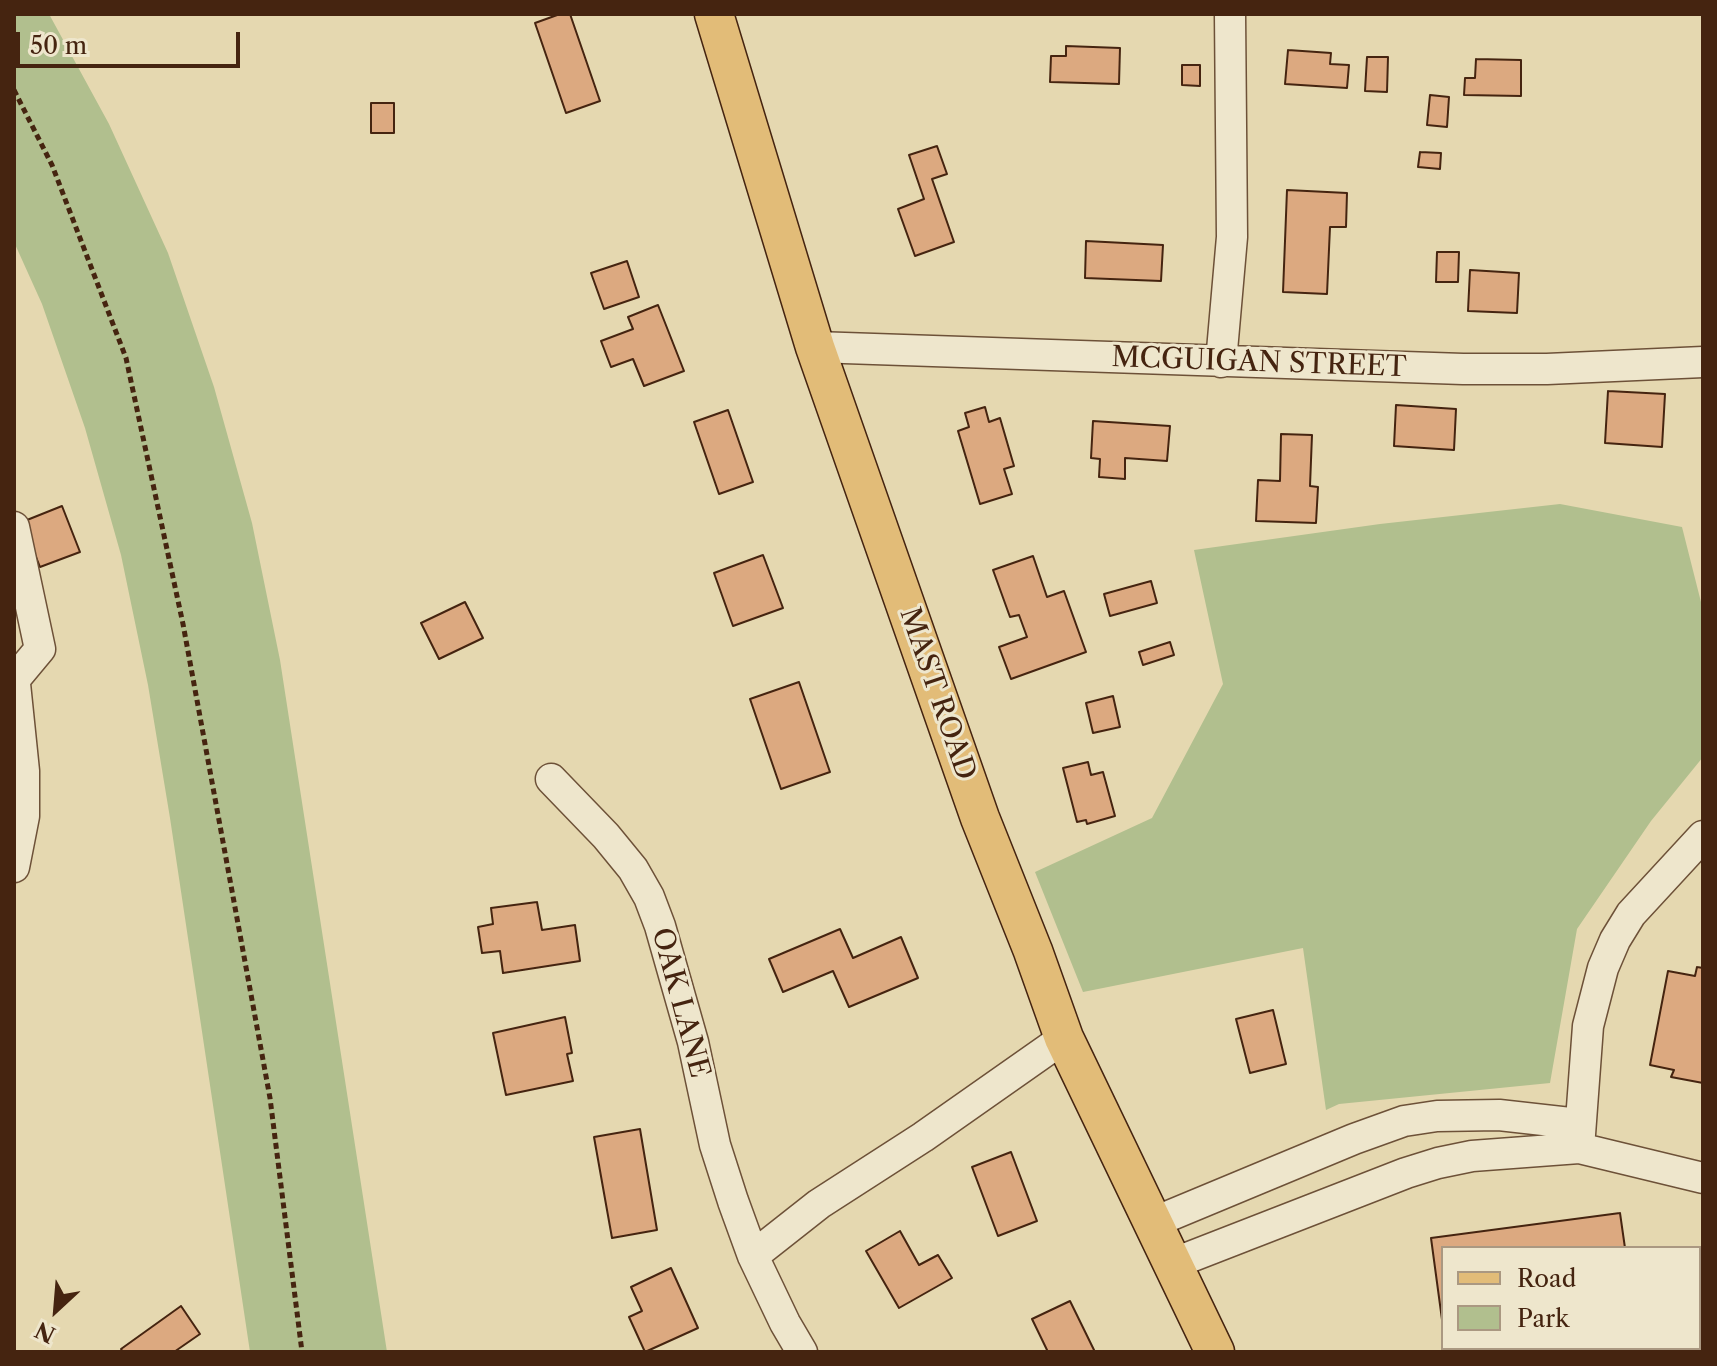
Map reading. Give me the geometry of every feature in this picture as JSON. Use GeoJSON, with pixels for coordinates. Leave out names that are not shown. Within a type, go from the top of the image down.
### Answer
{"type":"FeatureCollection","features":[{"type":"Feature","properties":{"kind":"main road","name":"MAST ROAD"},"geometry":{"type":"LineString","coordinates":[[714,14],[815,347],[980,818],[1064,1038],[1215,1352]]}},
{"type":"Feature","properties":{"kind":"street"},"geometry":{"type":"LineString","coordinates":[[1221,362],[1232,237],[1230,14]]}},
{"type":"Feature","properties":{"kind":"street","name":"MCGUIGAN STREET"},"geometry":{"type":"LineString","coordinates":[[815,347],[1221,362],[1547,369],[1703,362]]}},
{"type":"Feature","properties":{"kind":"street"},"geometry":{"type":"LineString","coordinates":[[14,527],[40,649],[15,677],[24,771],[24,816],[14,867]]}},
{"type":"Feature","properties":{"kind":"street","name":"OAK LANE"},"geometry":{"type":"LineString","coordinates":[[551,779],[624,858],[649,897],[693,1042],[715,1145],[753,1256],[802,1352]]}},
{"type":"Feature","properties":{"kind":"street"},"geometry":{"type":"LineString","coordinates":[[1579,1136],[1588,1026],[1609,954],[1631,914],[1703,836]]}},
{"type":"Feature","properties":{"kind":"street"},"geometry":{"type":"LineString","coordinates":[[753,1256],[819,1204],[923,1137],[1064,1038]]}},
{"type":"Feature","properties":{"kind":"street"},"geometry":{"type":"LineString","coordinates":[[1152,1223],[1354,1139],[1404,1121],[1437,1116],[1499,1115],[1579,1136],[1703,1178]]}},
{"type":"Feature","properties":{"kind":"street"},"geometry":{"type":"LineString","coordinates":[[1172,1264],[1406,1173],[1438,1163],[1579,1136]]}},
{"type":"Feature","properties":{"kind":"path"},"geometry":{"type":"LineString","coordinates":[[14,90],[52,165],[126,358],[183,624],[270,1098],[302,1352]]}},
{"type":"Feature","properties":{"kind":"green space"},"geometry":{"type":"Polygon","coordinates":[[[14,14],[49,14],[109,124],[168,253],[214,387],[252,523],[280,660],[387,1352],[250,1352],[170,818],[148,685],[121,555],[85,428],[42,304],[14,242],[14,14]]]}},
{"type":"Feature","properties":{"kind":"green space"},"geometry":{"type":"Polygon","coordinates":[[[1560,504],[1682,527],[1703,610],[1703,757],[1651,821],[1577,929],[1550,1083],[1339,1104],[1326,1110],[1303,948],[1083,992],[1035,872],[1152,818],[1223,684],[1194,550],[1380,524],[1560,504]]]}},
{"type":"Feature","properties":{"kind":"building"},"geometry":{"type":"Polygon","coordinates":[[[560,14],[570,14],[600,101],[566,113],[535,23],[560,14]]]}},
{"type":"Feature","properties":{"kind":"building"},"geometry":{"type":"Polygon","coordinates":[[[1066,46],[1120,48],[1119,84],[1050,82],[1051,56],[1066,56],[1066,46]]]}},
{"type":"Feature","properties":{"kind":"building"},"geometry":{"type":"Polygon","coordinates":[[[1288,50],[1331,53],[1330,64],[1349,65],[1347,88],[1285,84],[1288,50]]]}},
{"type":"Feature","properties":{"kind":"building"},"geometry":{"type":"Polygon","coordinates":[[[1367,57],[1388,57],[1387,92],[1365,91],[1367,57]]]}},
{"type":"Feature","properties":{"kind":"building"},"geometry":{"type":"Polygon","coordinates":[[[1476,59],[1521,60],[1521,96],[1464,95],[1465,78],[1475,78],[1476,59]]]}},
{"type":"Feature","properties":{"kind":"building"},"geometry":{"type":"Polygon","coordinates":[[[1182,65],[1200,65],[1200,86],[1182,85],[1182,65]]]}},
{"type":"Feature","properties":{"kind":"building"},"geometry":{"type":"Polygon","coordinates":[[[1430,95],[1449,97],[1447,127],[1427,125],[1430,95]]]}},
{"type":"Feature","properties":{"kind":"building"},"geometry":{"type":"Polygon","coordinates":[[[371,103],[394,103],[394,133],[371,133],[371,103]]]}},
{"type":"Feature","properties":{"kind":"building"},"geometry":{"type":"Polygon","coordinates":[[[937,146],[947,174],[932,179],[954,242],[915,256],[898,209],[924,199],[909,155],[937,146]]]}},
{"type":"Feature","properties":{"kind":"building"},"geometry":{"type":"Polygon","coordinates":[[[1420,152],[1441,153],[1440,169],[1418,167],[1420,152]]]}},
{"type":"Feature","properties":{"kind":"building"},"geometry":{"type":"Polygon","coordinates":[[[1287,190],[1347,193],[1346,227],[1330,227],[1327,294],[1283,292],[1287,190]]]}},
{"type":"Feature","properties":{"kind":"building"},"geometry":{"type":"Polygon","coordinates":[[[1086,241],[1163,245],[1161,281],[1085,278],[1086,241]]]}},
{"type":"Feature","properties":{"kind":"building"},"geometry":{"type":"Polygon","coordinates":[[[1437,252],[1459,252],[1458,282],[1436,282],[1437,252]]]}},
{"type":"Feature","properties":{"kind":"building"},"geometry":{"type":"Polygon","coordinates":[[[627,261],[639,297],[604,309],[591,273],[627,261]]]}},
{"type":"Feature","properties":{"kind":"building"},"geometry":{"type":"Polygon","coordinates":[[[1470,270],[1519,273],[1517,313],[1468,311],[1470,270]]]}},
{"type":"Feature","properties":{"kind":"building"},"geometry":{"type":"Polygon","coordinates":[[[658,305],[684,371],[644,386],[633,359],[611,367],[601,341],[633,329],[628,317],[658,305]]]}},
{"type":"Feature","properties":{"kind":"building"},"geometry":{"type":"Polygon","coordinates":[[[1608,391],[1665,394],[1662,447],[1605,443],[1608,391]]]}},
{"type":"Feature","properties":{"kind":"building"},"geometry":{"type":"Polygon","coordinates":[[[1396,405],[1456,409],[1454,450],[1394,446],[1396,405]]]}},
{"type":"Feature","properties":{"kind":"building"},"geometry":{"type":"Polygon","coordinates":[[[985,407],[989,422],[1000,418],[1014,466],[1004,469],[1012,494],[980,504],[958,431],[969,427],[965,413],[985,407]]]}},
{"type":"Feature","properties":{"kind":"building"},"geometry":{"type":"Polygon","coordinates":[[[728,410],[753,482],[719,494],[694,422],[728,410]]]}},
{"type":"Feature","properties":{"kind":"building"},"geometry":{"type":"Polygon","coordinates":[[[1093,421],[1170,426],[1167,461],[1125,458],[1125,479],[1099,477],[1100,459],[1091,458],[1093,421]]]}},
{"type":"Feature","properties":{"kind":"building"},"geometry":{"type":"Polygon","coordinates":[[[1281,434],[1312,435],[1310,486],[1318,487],[1316,523],[1256,521],[1258,480],[1280,481],[1281,434]]]}},
{"type":"Feature","properties":{"kind":"building"},"geometry":{"type":"Polygon","coordinates":[[[62,506],[80,552],[40,567],[22,522],[62,506]]]}},
{"type":"Feature","properties":{"kind":"building"},"geometry":{"type":"Polygon","coordinates":[[[763,555],[783,608],[733,626],[714,573],[763,555]]]}},
{"type":"Feature","properties":{"kind":"building"},"geometry":{"type":"Polygon","coordinates":[[[1033,556],[1047,597],[1064,591],[1086,652],[1011,679],[999,647],[1027,637],[1019,615],[1010,617],[993,570],[1033,556]]]}},
{"type":"Feature","properties":{"kind":"building"},"geometry":{"type":"Polygon","coordinates":[[[1151,581],[1157,603],[1110,616],[1104,594],[1151,581]]]}},
{"type":"Feature","properties":{"kind":"building"},"geometry":{"type":"Polygon","coordinates":[[[465,602],[483,638],[439,659],[421,623],[465,602]]]}},
{"type":"Feature","properties":{"kind":"building"},"geometry":{"type":"Polygon","coordinates":[[[1170,642],[1174,655],[1143,665],[1139,652],[1170,642]]]}},
{"type":"Feature","properties":{"kind":"building"},"geometry":{"type":"Polygon","coordinates":[[[799,682],[830,772],[781,789],[750,699],[799,682]]]}},
{"type":"Feature","properties":{"kind":"building"},"geometry":{"type":"Polygon","coordinates":[[[1113,696],[1120,727],[1093,733],[1086,703],[1113,696]]]}},
{"type":"Feature","properties":{"kind":"building"},"geometry":{"type":"Polygon","coordinates":[[[1088,762],[1091,775],[1103,772],[1115,816],[1087,824],[1086,820],[1077,822],[1063,768],[1088,762]]]}},
{"type":"Feature","properties":{"kind":"building"},"geometry":{"type":"Polygon","coordinates":[[[537,902],[542,930],[575,925],[580,961],[503,973],[500,951],[482,953],[478,927],[493,924],[491,908],[537,902]]]}},
{"type":"Feature","properties":{"kind":"building"},"geometry":{"type":"Polygon","coordinates":[[[840,929],[853,958],[901,937],[918,978],[849,1007],[833,971],[783,992],[769,959],[840,929]]]}},
{"type":"Feature","properties":{"kind":"building"},"geometry":{"type":"Polygon","coordinates":[[[1697,967],[1703,968],[1703,1083],[1671,1077],[1674,1070],[1650,1065],[1668,971],[1695,976],[1697,967]]]}},
{"type":"Feature","properties":{"kind":"building"},"geometry":{"type":"Polygon","coordinates":[[[1273,1010],[1286,1064],[1250,1073],[1236,1019],[1273,1010]]]}},
{"type":"Feature","properties":{"kind":"building"},"geometry":{"type":"Polygon","coordinates":[[[565,1017],[572,1053],[567,1054],[573,1081],[506,1095],[493,1033],[565,1017]]]}},
{"type":"Feature","properties":{"kind":"building"},"geometry":{"type":"Polygon","coordinates":[[[640,1129],[657,1230],[612,1238],[594,1137],[640,1129]]]}},
{"type":"Feature","properties":{"kind":"building"},"geometry":{"type":"Polygon","coordinates":[[[1011,1152],[1037,1221],[998,1236],[972,1167],[1011,1152]]]}},
{"type":"Feature","properties":{"kind":"building"},"geometry":{"type":"Polygon","coordinates":[[[1620,1213],[1625,1246],[1441,1246],[1441,1312],[1431,1238],[1620,1213]]]}},
{"type":"Feature","properties":{"kind":"building"},"geometry":{"type":"Polygon","coordinates":[[[900,1231],[919,1265],[938,1255],[952,1278],[899,1308],[866,1251],[900,1231]]]}},
{"type":"Feature","properties":{"kind":"building"},"geometry":{"type":"Polygon","coordinates":[[[671,1268],[698,1328],[645,1352],[629,1317],[642,1311],[631,1287],[671,1268]]]}},
{"type":"Feature","properties":{"kind":"building"},"geometry":{"type":"Polygon","coordinates":[[[1070,1301],[1095,1352],[1048,1352],[1032,1319],[1070,1301]]]}},
{"type":"Feature","properties":{"kind":"building"},"geometry":{"type":"Polygon","coordinates":[[[181,1306],[200,1334],[174,1352],[123,1352],[121,1349],[181,1306]]]}}]}
